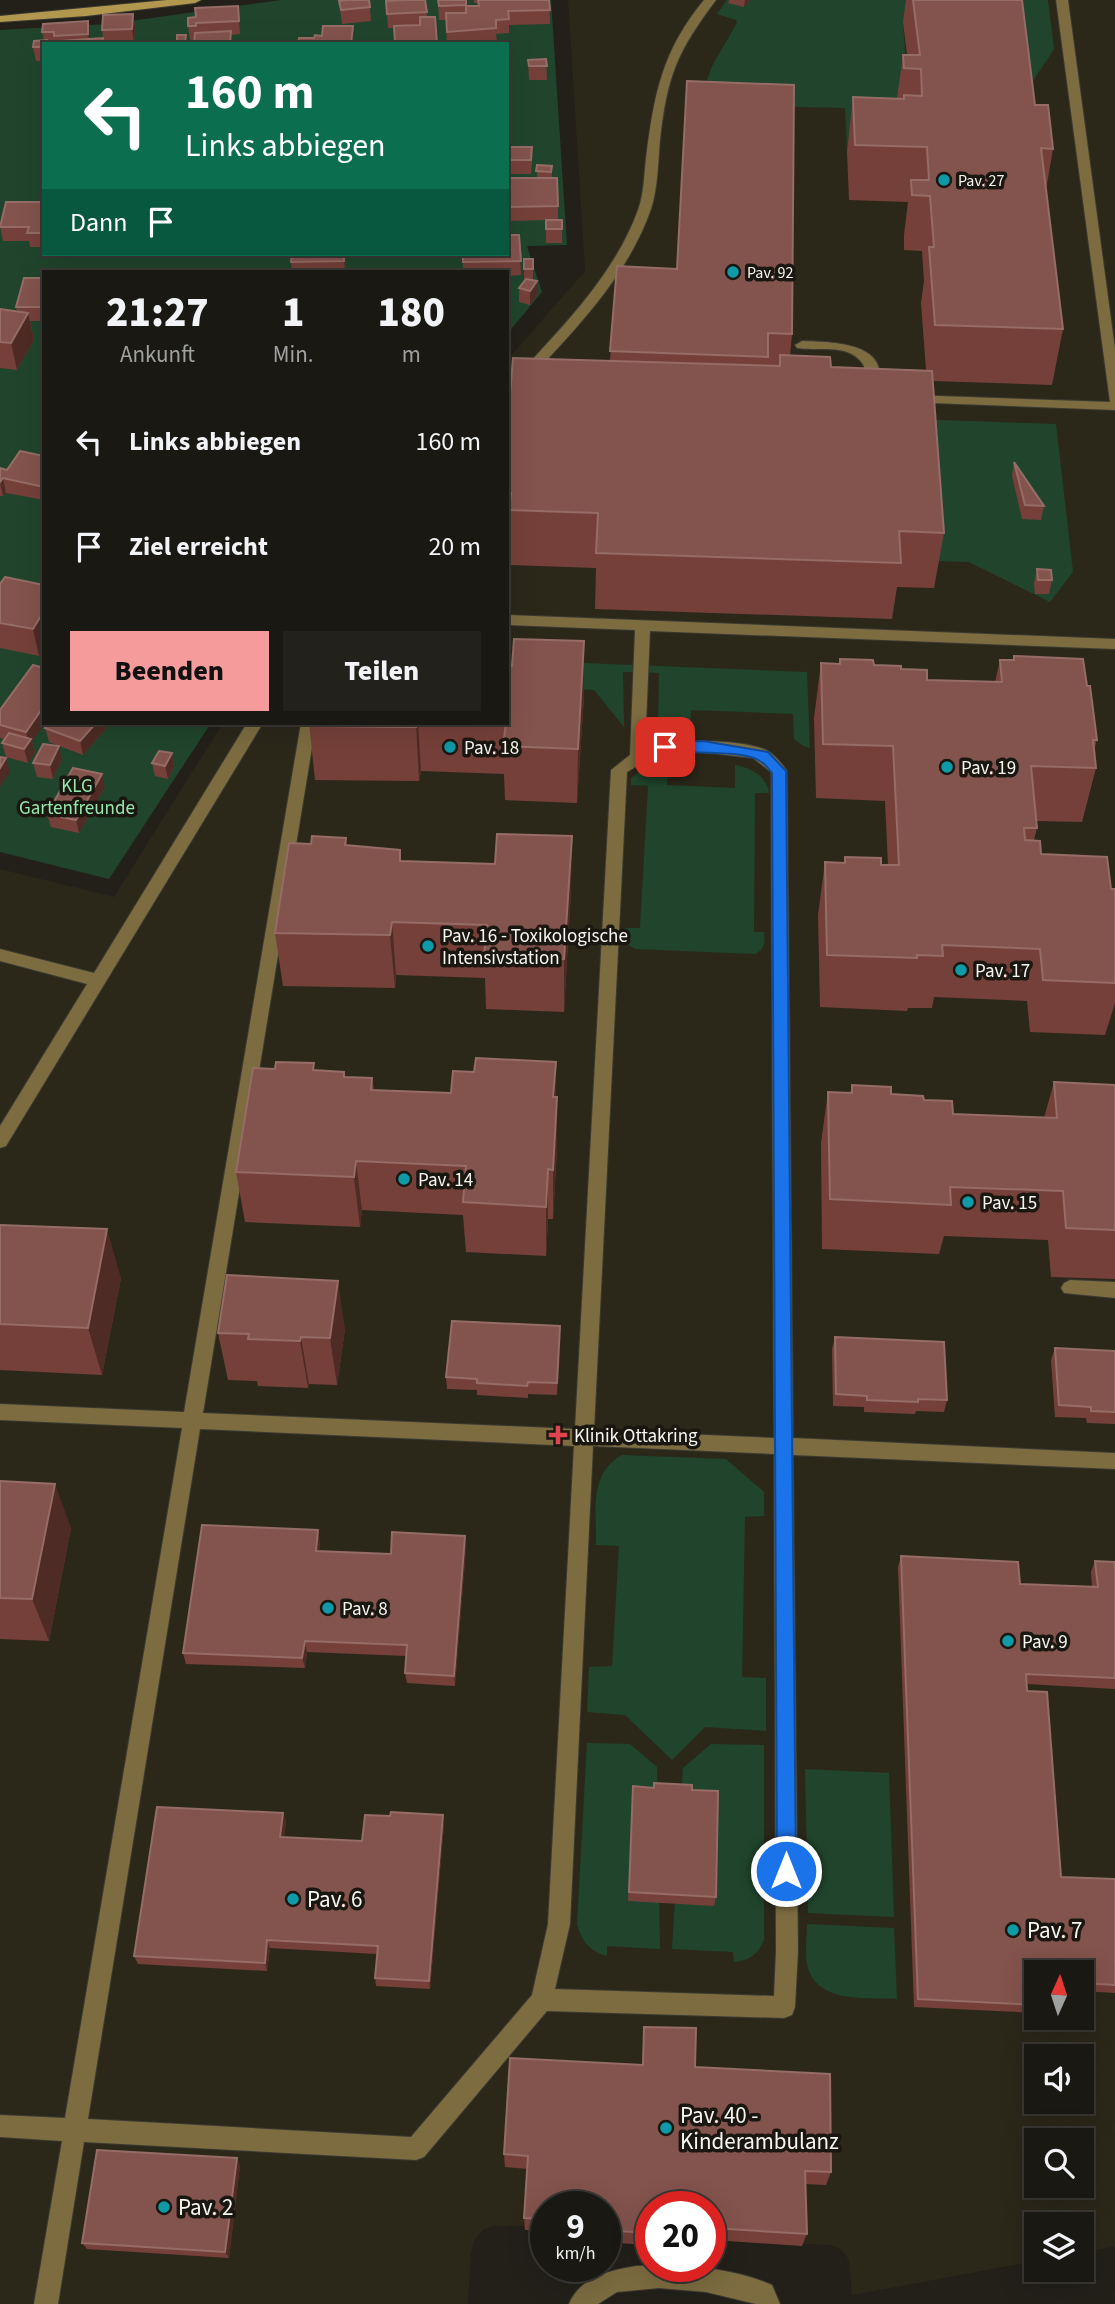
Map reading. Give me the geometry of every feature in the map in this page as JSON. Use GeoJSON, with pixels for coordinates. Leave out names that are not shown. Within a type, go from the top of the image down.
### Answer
{"type":"FeatureCollection","features":[{"type":"Feature","properties":{"kind":"street"},"geometry":{"type":"LineString","coordinates":[[0,19],[86,13],[195,0]]}},
{"type":"Feature","properties":{"kind":"lane"},"geometry":{"type":"LineString","coordinates":[[512,388],[562,334],[627,248],[644,208],[660,89],[674,52],[692,22],[710,0]]}},
{"type":"Feature","properties":{"kind":"lane"},"geometry":{"type":"LineString","coordinates":[[1062,0],[1115,399]]}},
{"type":"Feature","properties":{"kind":"lane"},"geometry":{"type":"LineString","coordinates":[[689,3],[692,22]]}},
{"type":"Feature","properties":{"kind":"lane"},"geometry":{"type":"LineString","coordinates":[[802,345],[844,346],[861,352],[870,363],[872,398],[1115,405]]}},
{"type":"Feature","properties":{"kind":"lane"},"geometry":{"type":"LineString","coordinates":[[509,620],[1115,644]]}},
{"type":"Feature","properties":{"kind":"lane"},"geometry":{"type":"LineString","coordinates":[[637,755],[643,625]]}},
{"type":"Feature","properties":{"kind":"lane"},"geometry":{"type":"LineString","coordinates":[[0,1141],[254,725]]}},
{"type":"Feature","properties":{"kind":"lane"},"geometry":{"type":"LineString","coordinates":[[46,2304],[308,725]]}},
{"type":"Feature","properties":{"kind":"lane"},"geometry":{"type":"LineString","coordinates":[[0,2126],[416,2148],[542,2000],[559,1924],[619,770],[637,755],[665,747],[703,746],[763,756],[779,771],[786,1446],[787,1951],[784,2007],[542,2000]]}},
{"type":"Feature","properties":{"kind":"lane"},"geometry":{"type":"LineString","coordinates":[[0,955],[98,980]]}},
{"type":"Feature","properties":{"kind":"lane"},"geometry":{"type":"LineString","coordinates":[[1070,1287],[1115,1290]]}},
{"type":"Feature","properties":{"kind":"lane"},"geometry":{"type":"LineString","coordinates":[[0,1412],[1115,1461]]}},
{"type":"Feature","properties":{"kind":"lane"},"geometry":{"type":"LineString","coordinates":[[581,2304],[602,2286],[635,2278],[697,2278],[741,2286],[764,2294],[768,2304]]}},
{"type":"Feature","properties":{"kind":"shaded area","name":"Klinik Ottakring"},"geometry":{"type":"Polygon","coordinates":[[[568,0],[1115,0],[1115,2246],[1094,2250],[1094,2212],[1024,2212],[1024,2263],[852,2295],[849,2260],[842,2250],[832,2245],[726,2241],[726,2191],[635,2191],[635,2244],[621,2243],[621,2191],[530,2191],[530,2230],[525,2230],[525,2226],[494,2226],[484,2229],[475,2239],[471,2252],[468,2304],[0,2304],[0,869],[114,897],[222,725],[509,725],[509,358],[585,271],[568,0]]]}},
{"type":"Feature","properties":{"kind":"green space","name":"KLG Gartenfreunde"},"geometry":{"type":"Polygon","coordinates":[[[281,0],[551,0],[567,245],[527,246],[542,292],[509,332],[509,270],[42,270],[42,725],[210,725],[109,879],[0,852],[0,30],[109,24],[281,0]]]}},
{"type":"Feature","properties":{"kind":"green space"},"geometry":{"type":"Polygon","coordinates":[[[727,0],[1048,0],[1054,49],[1027,90],[903,22],[906,66],[897,153],[847,152],[845,108],[724,105],[702,94],[712,66],[737,23],[736,20],[717,14],[727,0]]]}},
{"type":"Feature","properties":{"kind":"green space"},"geometry":{"type":"Polygon","coordinates":[[[880,418],[1056,424],[1073,572],[1050,602],[969,562],[933,561],[880,418]]]}},
{"type":"Feature","properties":{"kind":"green space"},"geometry":{"type":"Polygon","coordinates":[[[509,660],[807,672],[810,748],[794,739],[793,714],[691,710],[690,731],[658,729],[659,673],[623,672],[624,727],[594,690],[509,687],[509,660]]]}},
{"type":"Feature","properties":{"kind":"green space"},"geometry":{"type":"Polygon","coordinates":[[[668,761],[667,785],[735,788],[735,765],[747,768],[762,777],[768,787],[769,793],[755,793],[754,932],[764,932],[764,945],[755,954],[635,949],[624,942],[624,928],[640,928],[648,786],[631,785],[631,778],[649,765],[668,761]]]}},
{"type":"Feature","properties":{"kind":"green space"},"geometry":{"type":"Polygon","coordinates":[[[622,1455],[726,1459],[764,1492],[764,1516],[745,1517],[742,1677],[766,1678],[766,1731],[705,1727],[672,1760],[625,1715],[587,1712],[589,1667],[612,1666],[619,1546],[596,1545],[597,1494],[604,1472],[622,1455]]]}},
{"type":"Feature","properties":{"kind":"green space"},"geometry":{"type":"Polygon","coordinates":[[[587,1743],[630,1744],[657,1767],[660,1949],[607,1946],[607,1956],[591,1948],[579,1930],[577,1924],[587,1743]]]}},
{"type":"Feature","properties":{"kind":"green space"},"geometry":{"type":"Polygon","coordinates":[[[711,1744],[764,1745],[764,1939],[753,1956],[734,1962],[733,1952],[672,1949],[683,1768],[711,1744]]]}},
{"type":"Feature","properties":{"kind":"green space"},"geometry":{"type":"Polygon","coordinates":[[[805,1769],[889,1773],[894,1917],[808,1913],[805,1769]]]}},
{"type":"Feature","properties":{"kind":"green space"},"geometry":{"type":"Polygon","coordinates":[[[807,1924],[894,1928],[897,1999],[845,1996],[822,1988],[808,1968],[807,1924]]]}},
{"type":"Feature","properties":{"kind":"building"},"geometry":{"type":"Polygon","coordinates":[[[369,0],[370,7],[341,10],[339,1],[369,0]]]}},
{"type":"Feature","properties":{"kind":"building"},"geometry":{"type":"Polygon","coordinates":[[[425,0],[427,12],[387,14],[386,1],[425,0]]]}},
{"type":"Feature","properties":{"kind":"building"},"geometry":{"type":"Polygon","coordinates":[[[438,0],[466,0],[466,5],[439,6],[438,0]]]}},
{"type":"Feature","properties":{"kind":"building"},"geometry":{"type":"Polygon","coordinates":[[[478,0],[549,0],[550,10],[508,11],[509,19],[496,20],[496,28],[447,32],[446,13],[466,13],[466,6],[479,6],[478,0]]]}},
{"type":"Feature","properties":{"kind":"building","name":"Pav. 27"},"geometry":{"type":"Polygon","coordinates":[[[913,0],[1022,0],[1035,105],[1048,105],[1053,149],[1041,148],[1063,329],[935,325],[929,247],[934,247],[930,196],[912,195],[911,180],[929,180],[927,147],[855,145],[853,97],[904,99],[904,95],[922,96],[921,69],[904,68],[903,55],[920,55],[913,0]]]}},
{"type":"Feature","properties":{"kind":"building"},"geometry":{"type":"Polygon","coordinates":[[[238,6],[239,21],[196,23],[196,26],[188,26],[188,18],[196,17],[195,8],[238,6]]]}},
{"type":"Feature","properties":{"kind":"building"},"geometry":{"type":"Polygon","coordinates":[[[133,14],[132,29],[102,30],[103,15],[133,14]]]}},
{"type":"Feature","properties":{"kind":"building"},"geometry":{"type":"Polygon","coordinates":[[[420,17],[435,17],[437,42],[395,42],[394,26],[420,25],[420,17]]]}},
{"type":"Feature","properties":{"kind":"building"},"geometry":{"type":"Polygon","coordinates":[[[88,21],[88,34],[54,36],[54,32],[42,32],[43,24],[88,21]]]}},
{"type":"Feature","properties":{"kind":"building"},"geometry":{"type":"Polygon","coordinates":[[[323,26],[353,26],[351,42],[298,42],[299,38],[322,36],[323,26]]]}},
{"type":"Feature","properties":{"kind":"building"},"geometry":{"type":"Polygon","coordinates":[[[231,31],[230,42],[194,42],[195,33],[231,31]]]}},
{"type":"Feature","properties":{"kind":"building"},"geometry":{"type":"Polygon","coordinates":[[[177,35],[186,35],[185,42],[177,42],[177,35]]]}},
{"type":"Feature","properties":{"kind":"building"},"geometry":{"type":"Polygon","coordinates":[[[103,38],[102,42],[61,41],[103,38]]]}},
{"type":"Feature","properties":{"kind":"building"},"geometry":{"type":"Polygon","coordinates":[[[34,41],[47,42],[42,42],[42,47],[33,47],[34,41]]]}},
{"type":"Feature","properties":{"kind":"building"},"geometry":{"type":"Polygon","coordinates":[[[546,59],[547,66],[529,66],[528,60],[546,59]]]}},
{"type":"Feature","properties":{"kind":"building","name":"Pav. 92"},"geometry":{"type":"Polygon","coordinates":[[[687,81],[794,85],[792,334],[768,333],[768,357],[610,351],[617,266],[677,269],[687,81]]]}},
{"type":"Feature","properties":{"kind":"building"},"geometry":{"type":"Polygon","coordinates":[[[509,147],[532,147],[531,160],[509,160],[509,147]]]}},
{"type":"Feature","properties":{"kind":"building"},"geometry":{"type":"Polygon","coordinates":[[[537,165],[552,166],[551,172],[536,171],[537,165]]]}},
{"type":"Feature","properties":{"kind":"building"},"geometry":{"type":"Polygon","coordinates":[[[509,178],[557,178],[558,206],[510,207],[509,178]]]}},
{"type":"Feature","properties":{"kind":"building"},"geometry":{"type":"Polygon","coordinates":[[[6,202],[42,202],[41,233],[27,233],[29,227],[0,227],[6,202]]]}},
{"type":"Feature","properties":{"kind":"building"},"geometry":{"type":"Polygon","coordinates":[[[546,220],[562,220],[562,229],[546,229],[546,220]]]}},
{"type":"Feature","properties":{"kind":"building"},"geometry":{"type":"Polygon","coordinates":[[[509,235],[519,235],[521,261],[463,262],[463,256],[509,256],[509,235]]]}},
{"type":"Feature","properties":{"kind":"building"},"geometry":{"type":"Polygon","coordinates":[[[292,256],[344,256],[344,261],[291,262],[292,256]]]}},
{"type":"Feature","properties":{"kind":"building"},"geometry":{"type":"Polygon","coordinates":[[[524,259],[533,259],[533,269],[524,269],[524,259]]]}},
{"type":"Feature","properties":{"kind":"building"},"geometry":{"type":"Polygon","coordinates":[[[24,278],[42,278],[42,307],[16,307],[24,278]]]}},
{"type":"Feature","properties":{"kind":"building"},"geometry":{"type":"Polygon","coordinates":[[[526,279],[537,281],[530,291],[519,288],[526,279]]]}},
{"type":"Feature","properties":{"kind":"building"},"geometry":{"type":"Polygon","coordinates":[[[0,309],[28,313],[11,343],[0,342],[0,309]]]}},
{"type":"Feature","properties":{"kind":"building"},"geometry":{"type":"Polygon","coordinates":[[[780,355],[830,357],[831,367],[932,371],[944,533],[899,531],[901,563],[596,553],[598,513],[509,510],[509,406],[513,358],[780,366],[780,355]]]}},
{"type":"Feature","properties":{"kind":"building"},"geometry":{"type":"Polygon","coordinates":[[[20,451],[42,456],[42,487],[3,478],[0,482],[0,468],[7,470],[20,451]]]}},
{"type":"Feature","properties":{"kind":"building"},"geometry":{"type":"Polygon","coordinates":[[[1014,462],[1044,506],[1025,505],[1014,462]]]}},
{"type":"Feature","properties":{"kind":"building"},"geometry":{"type":"Polygon","coordinates":[[[1037,569],[1051,570],[1052,580],[1038,580],[1037,569]]]}},
{"type":"Feature","properties":{"kind":"building"},"geometry":{"type":"Polygon","coordinates":[[[5,577],[42,585],[42,614],[33,629],[0,623],[0,584],[5,577]]]}},
{"type":"Feature","properties":{"kind":"building"},"geometry":{"type":"Polygon","coordinates":[[[514,639],[584,641],[578,749],[503,746],[506,725],[509,725],[509,666],[512,666],[514,639]]]}},
{"type":"Feature","properties":{"kind":"building"},"geometry":{"type":"Polygon","coordinates":[[[1014,656],[1083,659],[1087,686],[1090,686],[1097,740],[1093,740],[1096,768],[1031,766],[1037,828],[1024,828],[1025,840],[1040,841],[1041,854],[1107,857],[1111,889],[1115,889],[1115,983],[1043,980],[1040,949],[942,945],[943,956],[917,955],[917,958],[827,955],[825,862],[845,863],[845,857],[881,858],[881,865],[899,865],[893,746],[823,744],[821,663],[840,664],[840,659],[873,660],[874,665],[927,670],[927,680],[1002,682],[1000,660],[1014,660],[1014,656]]]}},
{"type":"Feature","properties":{"kind":"building"},"geometry":{"type":"Polygon","coordinates":[[[33,665],[42,667],[42,709],[26,732],[0,725],[0,710],[33,665]]]}},
{"type":"Feature","properties":{"kind":"building"},"geometry":{"type":"Polygon","coordinates":[[[48,725],[94,725],[80,741],[45,728],[48,725]]]}},
{"type":"Feature","properties":{"kind":"building"},"geometry":{"type":"Polygon","coordinates":[[[416,725],[416,727],[309,726],[416,725]]]}},
{"type":"Feature","properties":{"kind":"building"},"geometry":{"type":"Polygon","coordinates":[[[9,733],[31,739],[24,749],[2,743],[9,733]]]}},
{"type":"Feature","properties":{"kind":"building"},"geometry":{"type":"Polygon","coordinates":[[[43,744],[59,746],[50,765],[33,763],[43,744]]]}},
{"type":"Feature","properties":{"kind":"building"},"geometry":{"type":"Polygon","coordinates":[[[159,751],[172,753],[165,766],[152,763],[159,751]]]}},
{"type":"Feature","properties":{"kind":"building"},"geometry":{"type":"Polygon","coordinates":[[[0,757],[6,758],[0,768],[0,757]]]}},
{"type":"Feature","properties":{"kind":"building"},"geometry":{"type":"Polygon","coordinates":[[[73,768],[102,774],[76,820],[47,814],[73,768]]]}},
{"type":"Feature","properties":{"kind":"building"},"geometry":{"type":"Polygon","coordinates":[[[497,834],[572,836],[564,959],[484,957],[487,925],[392,922],[390,935],[275,933],[289,843],[311,844],[312,836],[346,838],[345,845],[400,850],[400,861],[495,864],[497,834]]]}},
{"type":"Feature","properties":{"kind":"building"},"geometry":{"type":"Polygon","coordinates":[[[476,1058],[556,1062],[553,1170],[548,1169],[546,1207],[463,1202],[466,1166],[356,1161],[354,1177],[236,1172],[253,1068],[275,1069],[276,1062],[314,1063],[313,1070],[344,1072],[344,1077],[372,1078],[371,1090],[451,1093],[453,1071],[474,1072],[476,1058]]]}},
{"type":"Feature","properties":{"kind":"building"},"geometry":{"type":"Polygon","coordinates":[[[1054,1082],[1115,1085],[1115,1230],[1066,1228],[1063,1191],[950,1187],[951,1205],[830,1199],[828,1092],[852,1093],[852,1085],[891,1087],[891,1094],[923,1096],[924,1100],[952,1101],[953,1114],[1057,1118],[1054,1082]]]}},
{"type":"Feature","properties":{"kind":"building"},"geometry":{"type":"Polygon","coordinates":[[[0,1225],[107,1229],[88,1328],[0,1324],[0,1225]]]}},
{"type":"Feature","properties":{"kind":"building"},"geometry":{"type":"Polygon","coordinates":[[[227,1275],[338,1281],[330,1338],[301,1337],[300,1341],[248,1339],[249,1334],[218,1333],[227,1275]]]}},
{"type":"Feature","properties":{"kind":"building"},"geometry":{"type":"Polygon","coordinates":[[[452,1321],[560,1326],[557,1383],[528,1382],[527,1386],[477,1383],[477,1379],[446,1377],[452,1321]]]}},
{"type":"Feature","properties":{"kind":"building"},"geometry":{"type":"Polygon","coordinates":[[[835,1337],[944,1342],[947,1400],[867,1400],[867,1396],[836,1394],[835,1337]]]}},
{"type":"Feature","properties":{"kind":"building"},"geometry":{"type":"Polygon","coordinates":[[[1055,1348],[1115,1351],[1115,1412],[1059,1405],[1055,1348]]]}},
{"type":"Feature","properties":{"kind":"building"},"geometry":{"type":"Polygon","coordinates":[[[0,1481],[55,1484],[32,1599],[0,1598],[0,1481]]]}},
{"type":"Feature","properties":{"kind":"building","name":"Pav. 8"},"geometry":{"type":"Polygon","coordinates":[[[202,1525],[318,1530],[316,1551],[391,1554],[392,1532],[465,1536],[454,1676],[405,1673],[407,1645],[305,1641],[302,1658],[183,1653],[202,1525]]]}},
{"type":"Feature","properties":{"kind":"building"},"geometry":{"type":"Polygon","coordinates":[[[901,1556],[1018,1562],[1020,1584],[1098,1587],[1095,1561],[1115,1562],[1115,1678],[1026,1674],[1027,1691],[1047,1692],[1061,1877],[1115,1879],[1115,1985],[1094,1984],[1094,1960],[1024,1960],[1024,2004],[918,1999],[901,1556]]]}},
{"type":"Feature","properties":{"kind":"building"},"geometry":{"type":"Polygon","coordinates":[[[654,1783],[692,1785],[692,1790],[718,1791],[716,1897],[629,1892],[633,1786],[654,1788],[654,1783]]]}},
{"type":"Feature","properties":{"kind":"building","name":"Pav. 6"},"geometry":{"type":"Polygon","coordinates":[[[157,1807],[283,1813],[280,1837],[362,1841],[365,1815],[390,1816],[391,1812],[443,1815],[429,1981],[375,1978],[378,1946],[267,1940],[265,1963],[134,1956],[157,1807]]]}},
{"type":"Feature","properties":{"kind":"building","name":"Pav. 40 - Kinderambulanz"},"geometry":{"type":"Polygon","coordinates":[[[644,2027],[696,2028],[695,2067],[830,2074],[831,2172],[805,2171],[807,2234],[726,2229],[726,2191],[635,2191],[635,2232],[621,2231],[621,2191],[530,2191],[530,2218],[524,2218],[528,2156],[504,2154],[510,2058],[643,2065],[644,2027]]]}},
{"type":"Feature","properties":{"kind":"building","name":"Pav. 2"},"geometry":{"type":"Polygon","coordinates":[[[97,2150],[237,2158],[225,2252],[82,2243],[97,2150]]]}},
{"type":"Feature","properties":{"kind":"place","name":"Pav. 27"},"geometry":{"type":"Point","coordinates":[944,180]}},
{"type":"Feature","properties":{"kind":"place","name":"Pav. 92"},"geometry":{"type":"Point","coordinates":[733,272]}},
{"type":"Feature","properties":{"kind":"place","name":"Pav. 18"},"geometry":{"type":"Point","coordinates":[450,747]}},
{"type":"Feature","properties":{"kind":"place","name":"Pav. 19"},"geometry":{"type":"Point","coordinates":[947,767]}},
{"type":"Feature","properties":{"kind":"place","name":"Pav. 16 - Toxikologische Intensivstation"},"geometry":{"type":"Point","coordinates":[428,946]}},
{"type":"Feature","properties":{"kind":"place","name":"Pav. 17"},"geometry":{"type":"Point","coordinates":[961,970]}},
{"type":"Feature","properties":{"kind":"place","name":"Pav. 14"},"geometry":{"type":"Point","coordinates":[404,1179]}},
{"type":"Feature","properties":{"kind":"place","name":"Pav. 15"},"geometry":{"type":"Point","coordinates":[968,1202]}},
{"type":"Feature","properties":{"kind":"place","name":"Klinik Ottakring"},"geometry":{"type":"Point","coordinates":[558,1435]}},
{"type":"Feature","properties":{"kind":"place","name":"Pav. 8"},"geometry":{"type":"Point","coordinates":[328,1608]}},
{"type":"Feature","properties":{"kind":"place","name":"Pav. 9"},"geometry":{"type":"Point","coordinates":[1008,1641]}},
{"type":"Feature","properties":{"kind":"place","name":"Pav. 6"},"geometry":{"type":"Point","coordinates":[293,1899]}},
{"type":"Feature","properties":{"kind":"place","name":"Pav. 7"},"geometry":{"type":"Point","coordinates":[1013,1930]}},
{"type":"Feature","properties":{"kind":"place","name":"Pav. 40 - Kinderambulanz"},"geometry":{"type":"Point","coordinates":[666,2128]}},
{"type":"Feature","properties":{"kind":"place","name":"Pav. 2"},"geometry":{"type":"Point","coordinates":[164,2207]}},
{"type":"Feature","properties":{"kind":"route"},"geometry":{"type":"LineString","coordinates":[[665,747],[703,746],[742,751],[763,756],[779,771],[786,1446],[786,1871]]}}]}
